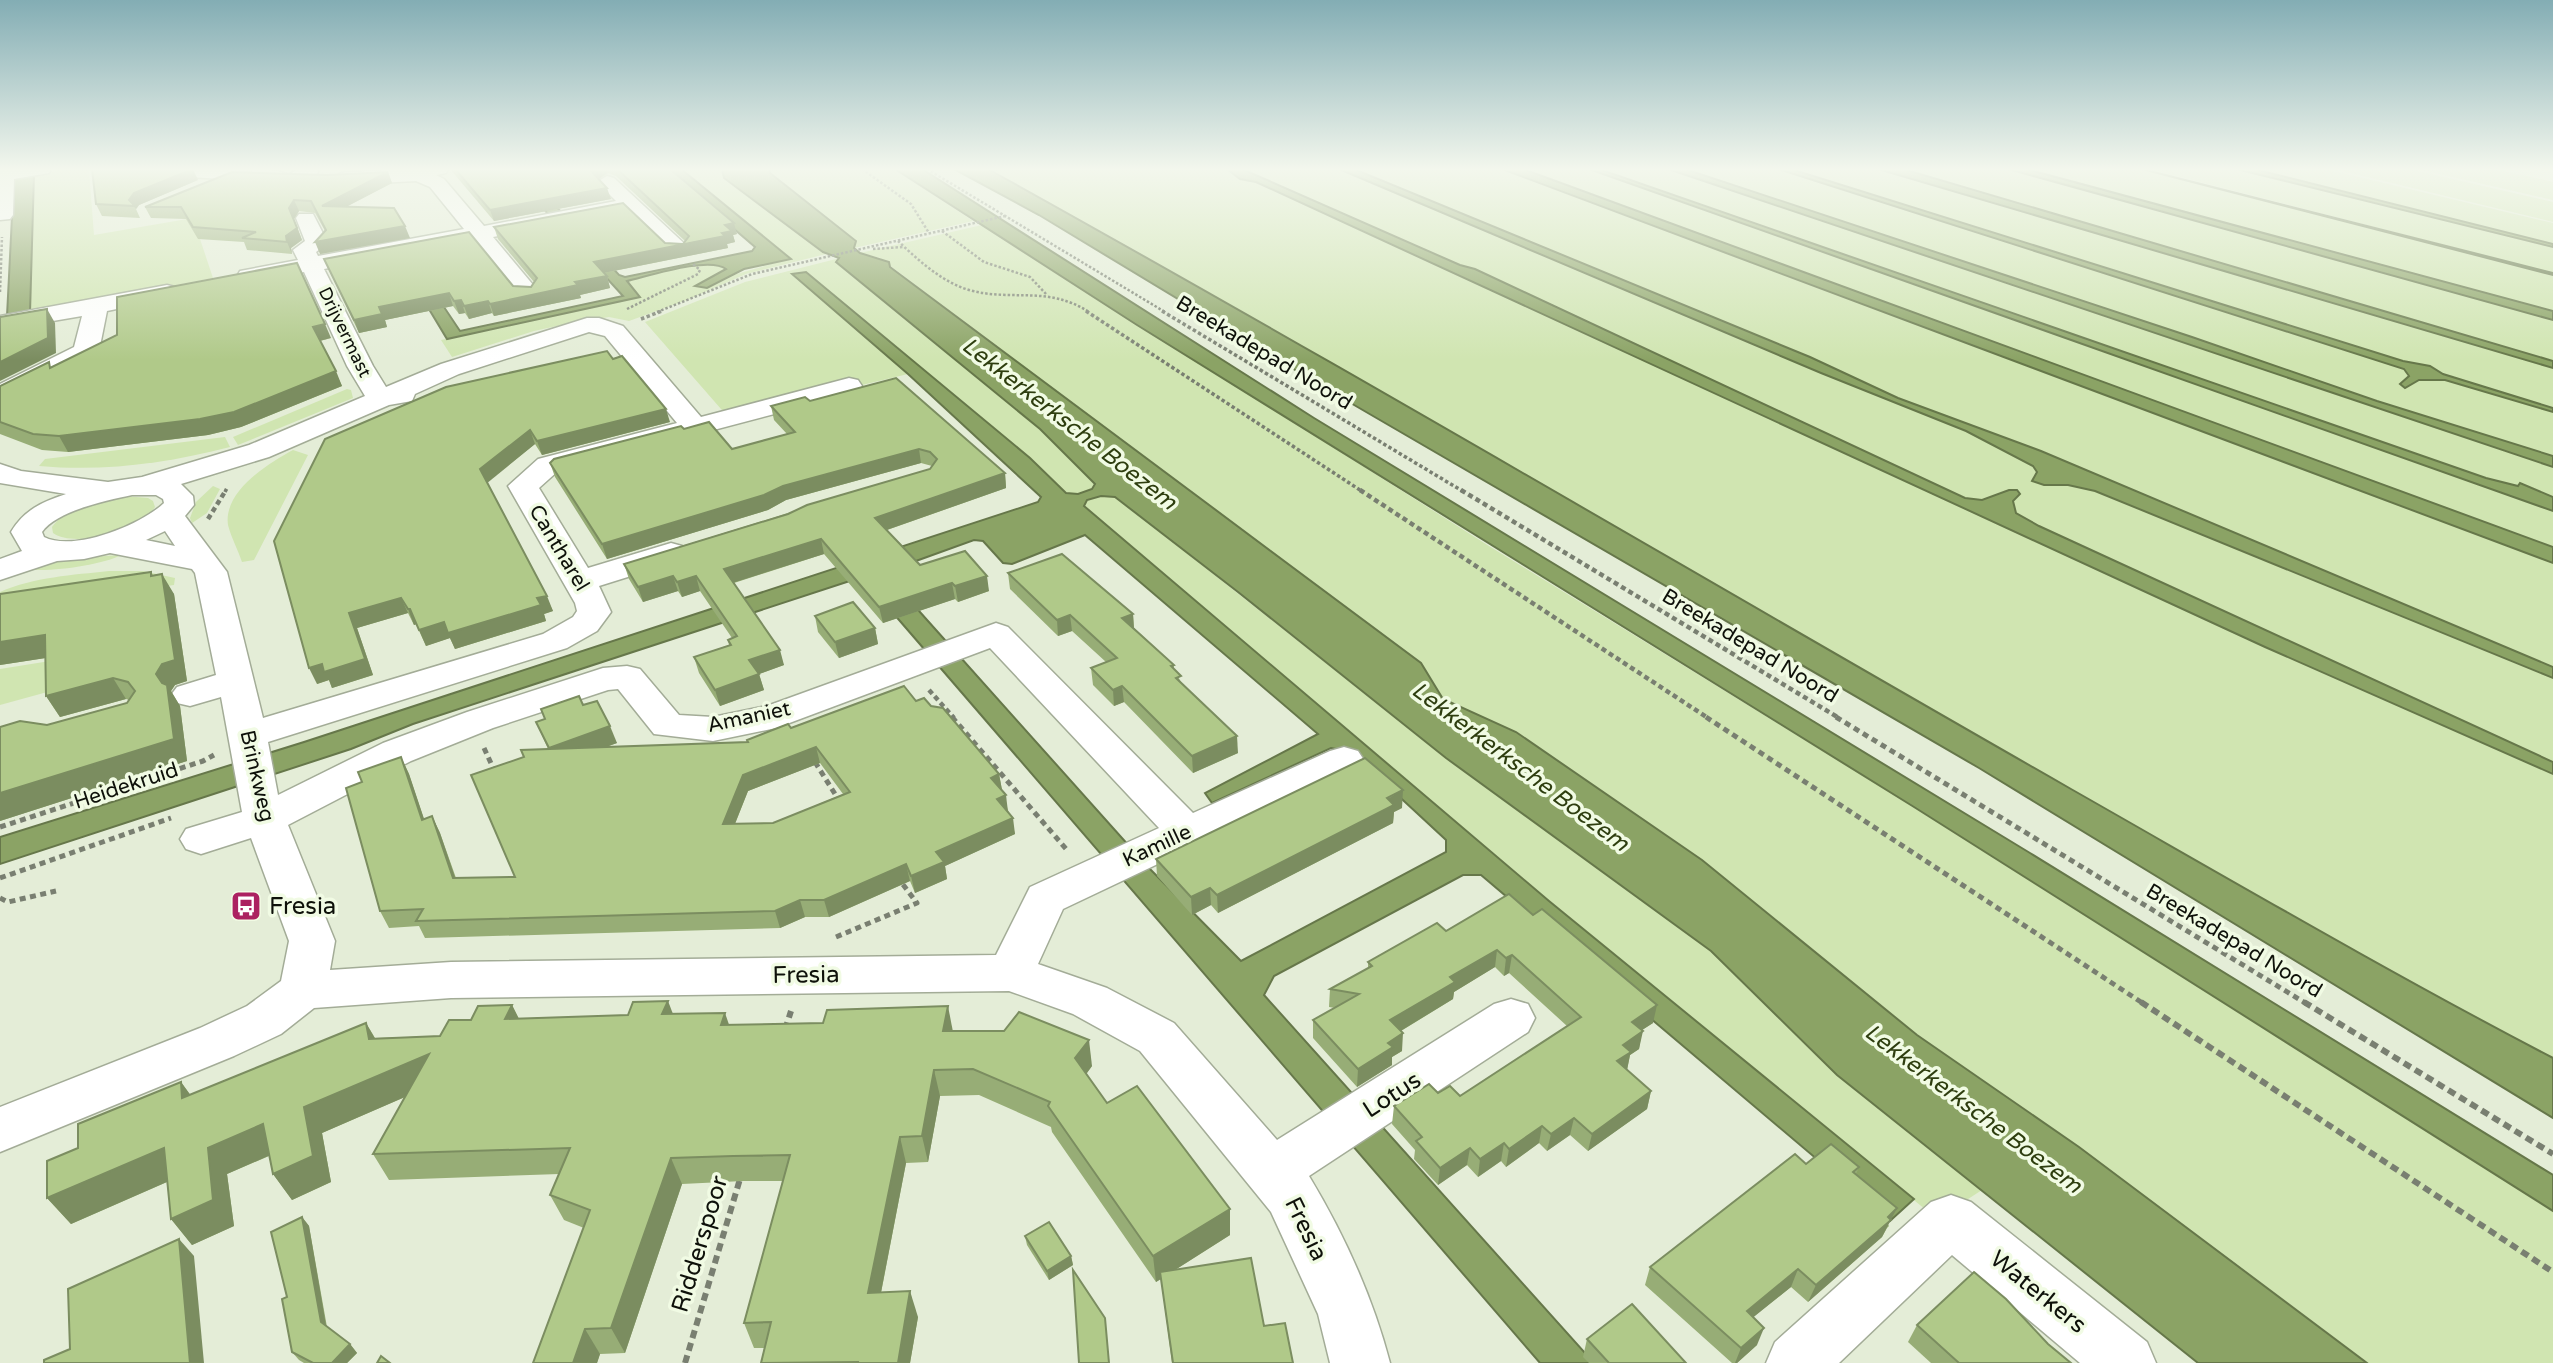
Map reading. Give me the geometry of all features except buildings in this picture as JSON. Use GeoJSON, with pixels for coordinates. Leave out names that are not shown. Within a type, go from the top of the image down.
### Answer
{"type":"FeatureCollection","features":[{"type":"Feature","properties":{"kind":"street"},"geometry":{"type":"LineString","coordinates":[[312,233],[317,243],[304,250],[312,264]]}},
{"type":"Feature","properties":{"kind":"street"},"geometry":{"type":"LineString","coordinates":[[221,282],[477,233],[527,292]]}},
{"type":"Feature","properties":{"kind":"street"},"geometry":{"type":"LineString","coordinates":[[661,233],[678,248]]}},
{"type":"Feature","properties":{"kind":"street","name":"Drijvermast"},"geometry":{"type":"LineString","coordinates":[[312,264],[360,366],[380,398]]}},
{"type":"Feature","properties":{"kind":"street"},"geometry":{"type":"LineString","coordinates":[[0,323],[55,306],[96,306],[183,289]]}},
{"type":"Feature","properties":{"kind":"street"},"geometry":{"type":"LineString","coordinates":[[0,394],[86,351],[96,306]]}},
{"type":"Feature","properties":{"kind":"street"},"geometry":{"type":"LineString","coordinates":[[21,535],[60,506],[107,490],[143,486],[259,451],[380,398],[520,345],[587,326],[611,339],[720,421],[849,386]]}},
{"type":"Feature","properties":{"kind":"street"},"geometry":{"type":"LineString","coordinates":[[380,398],[440,390],[522,372]]}},
{"type":"Feature","properties":{"kind":"street","name":"Cantharel"},"geometry":{"type":"LineString","coordinates":[[255,773],[555,641],[585,624],[594,612],[523,486],[548,465],[720,421]]}},
{"type":"Feature","properties":{"kind":"street"},"geometry":{"type":"LineString","coordinates":[[0,570],[56,550],[110,543],[145,531],[259,451]]}},
{"type":"Feature","properties":{"kind":"street"},"geometry":{"type":"LineString","coordinates":[[8,476],[107,490]]}},
{"type":"Feature","properties":{"kind":"street"},"geometry":{"type":"LineString","coordinates":[[8,476],[21,497],[21,535]]}},
{"type":"Feature","properties":{"kind":"street"},"geometry":{"type":"LineString","coordinates":[[143,486],[170,489],[175,508]]}},
{"type":"Feature","properties":{"kind":"street","name":"Brinkweg"},"geometry":{"type":"LineString","coordinates":[[175,508],[211,572],[255,773],[312,941],[303,990]]}},
{"type":"Feature","properties":{"kind":"street"},"geometry":{"type":"LineString","coordinates":[[21,535],[34,545],[56,550]]}},
{"type":"Feature","properties":{"kind":"street"},"geometry":{"type":"LineString","coordinates":[[578,582],[705,542]]}},
{"type":"Feature","properties":{"kind":"street"},"geometry":{"type":"LineString","coordinates":[[110,543],[203,561]]}},
{"type":"Feature","properties":{"kind":"street","name":"Amaniet"},"geometry":{"type":"LineString","coordinates":[[255,773],[397,752],[480,720],[603,679],[627,677],[641,691],[650,708],[668,726],[713,729],[786,712],[996,634],[1187,832]]}},
{"type":"Feature","properties":{"kind":"street"},"geometry":{"type":"LineString","coordinates":[[190,695],[234,681]]}},
{"type":"Feature","properties":{"kind":"street","name":"Kamille"},"geometry":{"type":"LineString","coordinates":[[1011,973],[1046,898],[1344,760]]}},
{"type":"Feature","properties":{"kind":"street"},"geometry":{"type":"LineString","coordinates":[[190,827],[255,773]]}},
{"type":"Feature","properties":{"kind":"street","name":"Fresia"},"geometry":{"type":"LineString","coordinates":[[303,990],[450,980],[1011,973],[1090,1001],[1157,1037],[1291,1195],[1347,1312],[1360,1363]]}},
{"type":"Feature","properties":{"kind":"street"},"geometry":{"type":"LineString","coordinates":[[0,1130],[264,1020],[303,990]]}},
{"type":"Feature","properties":{"kind":"street","name":"Lotus"},"geometry":{"type":"LineString","coordinates":[[1273,1171],[1511,1018]]}},
{"type":"Feature","properties":{"kind":"street","name":"Waterkers"},"geometry":{"type":"LineString","coordinates":[[1796,1363],[1951,1220],[2126,1363]]}},
{"type":"Feature","properties":{"kind":"path"},"geometry":{"type":"LineString","coordinates":[[0,292],[1,233]]}},
{"type":"Feature","properties":{"kind":"path"},"geometry":{"type":"LineString","coordinates":[[611,339],[752,274],[929,233]]}},
{"type":"Feature","properties":{"kind":"path"},"geometry":{"type":"LineString","coordinates":[[943,233],[984,262],[1030,277],[1046,294]]}},
{"type":"Feature","properties":{"kind":"path","name":"Breekadepad Noord"},"geometry":{"type":"LineString","coordinates":[[1031,233],[1758,669],[2553,1154]]}},
{"type":"Feature","properties":{"kind":"path"},"geometry":{"type":"LineString","coordinates":[[898,241],[971,291],[1046,294],[1073,302],[2553,1272]]}},
{"type":"Feature","properties":{"kind":"path"},"geometry":{"type":"LineString","coordinates":[[862,249],[904,247]]}},
{"type":"Feature","properties":{"kind":"path"},"geometry":{"type":"LineString","coordinates":[[611,339],[698,274],[700,270],[695,267]]}},
{"type":"Feature","properties":{"kind":"path"},"geometry":{"type":"LineString","coordinates":[[210,517],[228,486]]}},
{"type":"Feature","properties":{"kind":"path"},"geometry":{"type":"LineString","coordinates":[[930,657],[1098,874]]}},
{"type":"Feature","properties":{"kind":"path"},"geometry":{"type":"LineString","coordinates":[[786,712],[846,811]]}},
{"type":"Feature","properties":{"kind":"path"},"geometry":{"type":"LineString","coordinates":[[480,720],[484,750],[495,774]]}},
{"type":"Feature","properties":{"kind":"path","name":"Heidekruid"},"geometry":{"type":"LineString","coordinates":[[0,827],[203,761],[255,773]]}},
{"type":"Feature","properties":{"kind":"path"},"geometry":{"type":"LineString","coordinates":[[0,878],[190,827]]}},
{"type":"Feature","properties":{"kind":"path"},"geometry":{"type":"LineString","coordinates":[[784,1033],[814,946],[917,903],[893,872]]}},
{"type":"Feature","properties":{"kind":"path"},"geometry":{"type":"LineString","coordinates":[[0,898],[8,902],[56,891]]}},
{"type":"Feature","properties":{"kind":"path","name":"Ridderspoor"},"geometry":{"type":"LineString","coordinates":[[685,1363],[745,1164]]}},
{"type":"Feature","properties":{"kind":"shaded area"},"geometry":{"type":"Polygon","coordinates":[[[32,233],[94,233],[94,235],[198,233],[213,278],[30,313],[32,233]]]}},
{"type":"Feature","properties":{"kind":"shaded area"},"geometry":{"type":"Polygon","coordinates":[[[758,233],[797,233],[823,252],[830,253],[746,274],[687,300],[629,321],[609,317],[566,324],[534,331],[452,357],[441,340],[640,297],[626,281],[678,268],[718,265],[727,268],[721,274],[733,275],[790,259],[758,233]]]}},
{"type":"Feature","properties":{"kind":"shaded area"},"geometry":{"type":"Polygon","coordinates":[[[845,233],[922,233],[854,248],[856,241],[845,233]]]}},
{"type":"Feature","properties":{"kind":"shaded area"},"geometry":{"type":"Polygon","coordinates":[[[949,233],[994,233],[1489,546],[1914,807],[2553,1211],[2553,1363],[2367,1363],[2079,1147],[1917,1035],[1516,732],[1443,699],[1421,663],[1228,522],[880,258],[860,253],[949,233]]]}},
{"type":"Feature","properties":{"kind":"shaded area"},"geometry":{"type":"Polygon","coordinates":[[[1102,233],[1366,233],[2265,647],[2553,774],[2553,1058],[2251,892],[1102,233]]]}},
{"type":"Feature","properties":{"kind":"shaded area"},"geometry":{"type":"Polygon","coordinates":[[[1386,233],[1489,233],[1821,373],[1966,431],[2023,459],[2033,466],[2044,485],[2068,485],[2095,491],[2553,678],[2553,762],[2039,526],[2016,513],[2009,490],[1982,500],[1965,498],[1475,269],[1386,233]]]}},
{"type":"Feature","properties":{"kind":"shaded area"},"geometry":{"type":"Polygon","coordinates":[[[1508,233],[1672,233],[2553,563],[2553,667],[2041,451],[1898,398],[1810,357],[1508,233]]]}},
{"type":"Feature","properties":{"kind":"shaded area"},"geometry":{"type":"Polygon","coordinates":[[[1696,233],[1768,233],[2553,511],[2553,547],[1696,233]]]}},
{"type":"Feature","properties":{"kind":"shaded area"},"geometry":{"type":"Polygon","coordinates":[[[1782,233],[1857,233],[2553,467],[2553,497],[2521,483],[2518,486],[2486,478],[1782,233]]]}},
{"type":"Feature","properties":{"kind":"shaded area"},"geometry":{"type":"Polygon","coordinates":[[[1877,233],[1977,233],[2404,369],[2409,376],[2409,386],[2419,380],[2445,380],[2553,412],[2553,456],[2377,401],[1877,233]]]}},
{"type":"Feature","properties":{"kind":"shaded area"},"geometry":{"type":"Polygon","coordinates":[[[1994,233],[2094,233],[2553,368],[2553,408],[2443,374],[2430,366],[2403,361],[1994,233]]]}},
{"type":"Feature","properties":{"kind":"shaded area"},"geometry":{"type":"Polygon","coordinates":[[[2118,233],[2238,233],[2553,320],[2553,361],[2118,233]]]}},
{"type":"Feature","properties":{"kind":"shaded area"},"geometry":{"type":"Polygon","coordinates":[[[2262,233],[2389,233],[2553,275],[2553,311],[2262,233]]]}},
{"type":"Feature","properties":{"kind":"shaded area"},"geometry":{"type":"Polygon","coordinates":[[[2396,233],[2495,233],[2553,247],[2553,273],[2396,233]]]}},
{"type":"Feature","properties":{"kind":"shaded area"},"geometry":{"type":"Polygon","coordinates":[[[2508,233],[2553,233],[2553,244],[2508,233]]]}},
{"type":"Feature","properties":{"kind":"shaded area"},"geometry":{"type":"Polygon","coordinates":[[[840,258],[837,262],[1040,429],[1095,484],[1092,489],[1078,494],[1066,493],[1030,458],[806,272],[793,275],[908,374],[728,417],[645,322],[745,282],[840,258]]]}},
{"type":"Feature","properties":{"kind":"shaded area"},"geometry":{"type":"Polygon","coordinates":[[[347,389],[351,390],[353,398],[238,445],[233,437],[347,389]]]}},
{"type":"Feature","properties":{"kind":"shaded area"},"geometry":{"type":"Polygon","coordinates":[[[225,437],[230,447],[159,462],[88,468],[39,466],[45,459],[225,437]]]}},
{"type":"Feature","properties":{"kind":"shaded area"},"geometry":{"type":"Polygon","coordinates":[[[293,450],[308,455],[254,560],[242,562],[228,525],[228,513],[233,501],[240,490],[261,470],[293,450]]]}},
{"type":"Feature","properties":{"kind":"shaded area"},"geometry":{"type":"Polygon","coordinates":[[[213,486],[220,489],[207,513],[192,523],[190,518],[196,502],[213,486]]]}},
{"type":"Feature","properties":{"kind":"shaded area"},"geometry":{"type":"Polygon","coordinates":[[[124,496],[148,498],[153,501],[155,507],[136,523],[107,535],[77,539],[53,533],[52,527],[75,509],[124,496]]]}},
{"type":"Feature","properties":{"kind":"shaded area"},"geometry":{"type":"Polygon","coordinates":[[[1101,496],[1116,497],[1446,758],[1711,951],[1837,1075],[1982,1190],[1937,1219],[1549,901],[1084,506],[1086,500],[1101,496]]]}},
{"type":"Feature","properties":{"kind":"shaded area"},"geometry":{"type":"Polygon","coordinates":[[[121,555],[75,567],[26,569],[73,558],[121,555]]]}},
{"type":"Feature","properties":{"kind":"shaded area"},"geometry":{"type":"Polygon","coordinates":[[[109,571],[143,571],[175,578],[174,585],[0,611],[0,592],[13,587],[54,577],[109,571]]]}},
{"type":"Feature","properties":{"kind":"shaded area"},"geometry":{"type":"Polygon","coordinates":[[[50,661],[51,691],[0,705],[0,669],[50,661]]]}},
{"type":"Feature","properties":{"kind":"water"},"geometry":{"type":"Polygon","coordinates":[[[11,233],[32,233],[30,313],[7,316],[11,233]]]}},
{"type":"Feature","properties":{"kind":"water"},"geometry":{"type":"Polygon","coordinates":[[[565,233],[580,233],[619,275],[625,277],[752,251],[755,247],[738,233],[759,233],[791,259],[744,269],[707,288],[695,286],[726,269],[706,265],[664,272],[627,281],[640,297],[447,339],[397,256],[442,304],[460,331],[623,296],[565,233]]]}},
{"type":"Feature","properties":{"kind":"water","name":"Lekkerkerksche Boezem"},"geometry":{"type":"Polygon","coordinates":[[[797,233],[845,233],[856,241],[854,248],[860,253],[889,262],[890,267],[1421,663],[1443,699],[1516,732],[1702,860],[1917,1035],[2079,1147],[2367,1363],[2198,1363],[1837,1075],[1711,951],[1446,758],[1115,497],[1101,496],[1087,500],[1084,506],[1549,901],[1914,1199],[1890,1221],[1481,875],[1463,875],[1274,976],[1264,995],[1594,1363],[1540,1363],[862,577],[413,724],[351,749],[0,864],[0,837],[304,742],[1038,502],[1041,497],[908,374],[792,274],[806,272],[1030,458],[1066,493],[1078,494],[1092,489],[1095,484],[1040,429],[836,262],[839,258],[823,252],[797,233]],[[1085,535],[1012,564],[1003,563],[983,541],[974,540],[886,574],[1147,866],[1241,961],[1446,852],[1446,840],[1351,752],[1331,748],[1212,803],[1205,793],[1318,734],[1085,535]]]}},
{"type":"Feature","properties":{"kind":"water"},"geometry":{"type":"Polygon","coordinates":[[[994,233],[1022,233],[1314,418],[2553,1175],[2553,1211],[1914,807],[1137,325],[994,233]]]}},
{"type":"Feature","properties":{"kind":"water"},"geometry":{"type":"Polygon","coordinates":[[[1068,233],[1102,233],[2251,892],[2553,1058],[2553,1118],[1979,768],[1330,391],[1068,233]]]}},
{"type":"Feature","properties":{"kind":"water"},"geometry":{"type":"Polygon","coordinates":[[[1366,233],[1386,233],[1475,269],[1965,498],[1982,500],[2009,490],[2017,490],[2020,494],[2013,501],[2016,513],[2039,526],[2553,762],[2553,774],[2265,647],[1366,233]]]}},
{"type":"Feature","properties":{"kind":"water"},"geometry":{"type":"Polygon","coordinates":[[[1489,233],[1508,233],[1810,357],[1898,398],[2041,451],[2553,667],[2553,678],[2095,491],[2032,481],[2037,472],[2033,466],[1966,431],[1821,373],[1489,233]]]}},
{"type":"Feature","properties":{"kind":"water"},"geometry":{"type":"Polygon","coordinates":[[[1672,233],[1696,233],[2553,547],[2553,563],[1672,233]]]}},
{"type":"Feature","properties":{"kind":"water"},"geometry":{"type":"Polygon","coordinates":[[[1768,233],[1782,233],[2486,478],[2518,486],[2520,483],[2553,497],[2553,511],[1768,233]]]}},
{"type":"Feature","properties":{"kind":"water"},"geometry":{"type":"Polygon","coordinates":[[[1857,233],[1877,233],[2377,401],[2553,456],[2553,467],[1857,233]]]}},
{"type":"Feature","properties":{"kind":"water"},"geometry":{"type":"Polygon","coordinates":[[[1977,233],[1994,233],[2403,361],[2430,366],[2443,374],[2553,408],[2553,412],[2445,380],[2419,380],[2405,388],[2400,384],[2409,376],[2404,369],[1977,233]]]}},
{"type":"Feature","properties":{"kind":"water"},"geometry":{"type":"Polygon","coordinates":[[[2094,233],[2118,233],[2553,361],[2553,368],[2094,233]]]}},
{"type":"Feature","properties":{"kind":"water"},"geometry":{"type":"Polygon","coordinates":[[[2238,233],[2262,233],[2553,311],[2553,320],[2238,233]]]}},
{"type":"Feature","properties":{"kind":"water"},"geometry":{"type":"Polygon","coordinates":[[[2389,233],[2553,273],[2553,275],[2389,233]]]}},
{"type":"Feature","properties":{"kind":"water"},"geometry":{"type":"Polygon","coordinates":[[[2495,233],[2508,233],[2553,244],[2553,247],[2495,233]]]}},
{"type":"Feature","properties":{"kind":"place","name":"Fresia"},"geometry":{"type":"Point","coordinates":[246,906]}}]}
